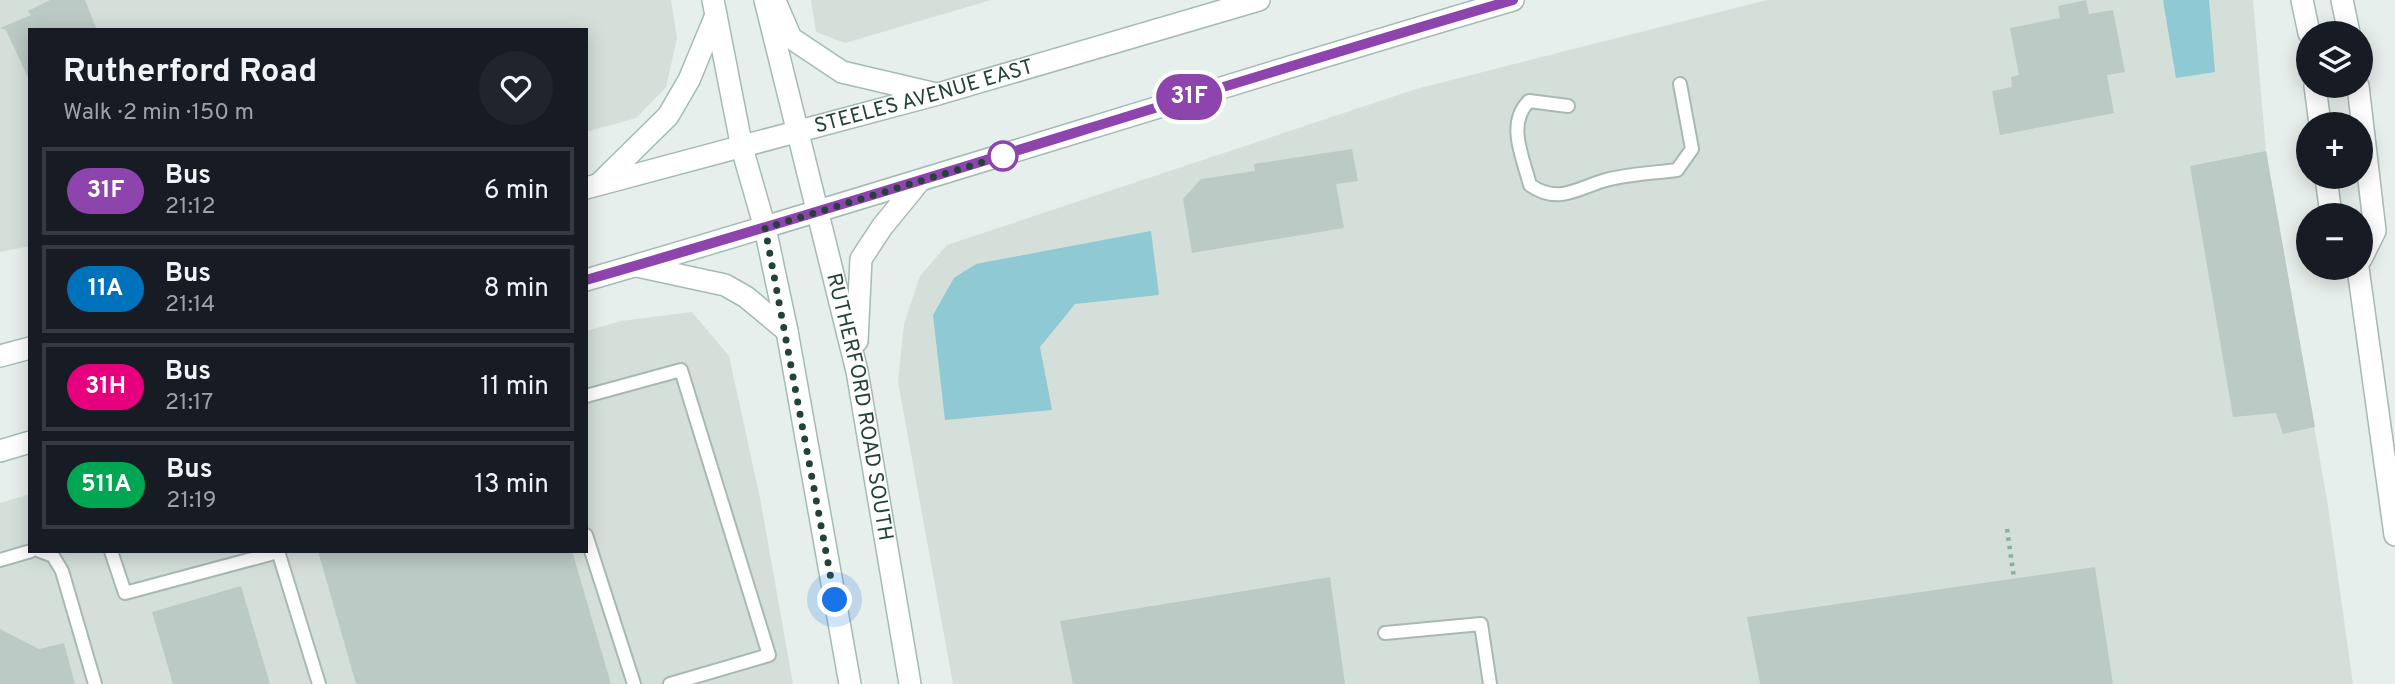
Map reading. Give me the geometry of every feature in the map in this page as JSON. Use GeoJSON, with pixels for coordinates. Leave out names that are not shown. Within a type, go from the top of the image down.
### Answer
{"type":"FeatureCollection","features":[{"type":"Feature","properties":{"kind":"main road","name":"RUTHERFORD ROAD SOUTH"},"geometry":{"type":"LineString","coordinates":[[765,0],[857,371],[910,684]]}},
{"type":"Feature","properties":{"kind":"main road"},"geometry":{"type":"LineString","coordinates":[[774,0],[791,38],[842,72],[938,94]]}},
{"type":"Feature","properties":{"kind":"main road","name":"STEELES AVENUE EAST"},"geometry":{"type":"LineString","coordinates":[[592,186],[938,94],[1259,0]]}},
{"type":"Feature","properties":{"kind":"main road"},"geometry":{"type":"LineString","coordinates":[[588,279],[919,183],[1267,72],[1513,0]]}},
{"type":"Feature","properties":{"kind":"main road"},"geometry":{"type":"LineString","coordinates":[[2302,0],[2306,21]]}},
{"type":"Feature","properties":{"kind":"main road"},"geometry":{"type":"LineString","coordinates":[[2342,0],[2346,21]]}},
{"type":"Feature","properties":{"kind":"main road"},"geometry":{"type":"LineString","coordinates":[[715,8],[743,148],[765,228],[786,331],[850,684]]}},
{"type":"Feature","properties":{"kind":"main road"},"geometry":{"type":"LineString","coordinates":[[592,186],[668,116],[689,80],[715,8]]}},
{"type":"Feature","properties":{"kind":"main road"},"geometry":{"type":"LineString","coordinates":[[2359,98],[2372,203]]}},
{"type":"Feature","properties":{"kind":"main road"},"geometry":{"type":"LineString","coordinates":[[857,371],[861,259],[881,227],[919,183]]}},
{"type":"Feature","properties":{"kind":"main road"},"geometry":{"type":"LineString","coordinates":[[2373,214],[2373,235]]}},
{"type":"Feature","properties":{"kind":"main road"},"geometry":{"type":"LineString","coordinates":[[635,266],[725,285],[786,331]]}},
{"type":"Feature","properties":{"kind":"main road"},"geometry":{"type":"LineString","coordinates":[[2360,280],[2395,535]]}},
{"type":"Feature","properties":{"kind":"main road"},"geometry":{"type":"LineString","coordinates":[[0,356],[28,349]]}},
{"type":"Feature","properties":{"kind":"main road"},"geometry":{"type":"LineString","coordinates":[[0,451],[28,443]]}},
{"type":"Feature","properties":{"kind":"lane"},"geometry":{"type":"LineString","coordinates":[[1568,106],[1529,101],[1519,111],[1515,124],[1530,185],[1539,192],[1556,196],[1570,195],[1606,180],[1676,170],[1692,149],[1679,84]]}},
{"type":"Feature","properties":{"kind":"lane"},"geometry":{"type":"LineString","coordinates":[[588,395],[681,370],[769,655],[670,684]]}},
{"type":"Feature","properties":{"kind":"lane"},"geometry":{"type":"LineString","coordinates":[[588,541],[634,684]]}},
{"type":"Feature","properties":{"kind":"lane"},"geometry":{"type":"LineString","coordinates":[[0,560],[28,552]]}},
{"type":"Feature","properties":{"kind":"lane"},"geometry":{"type":"LineString","coordinates":[[45,553],[53,556],[62,571],[95,684]]}},
{"type":"Feature","properties":{"kind":"lane"},"geometry":{"type":"LineString","coordinates":[[112,553],[125,593],[271,553]]}},
{"type":"Feature","properties":{"kind":"lane"},"geometry":{"type":"LineString","coordinates":[[279,553],[319,684]]}},
{"type":"Feature","properties":{"kind":"lane"},"geometry":{"type":"LineString","coordinates":[[1385,633],[1481,624],[1490,684]]}},
{"type":"Feature","properties":{"kind":"path"},"geometry":{"type":"LineString","coordinates":[[2007,529],[2014,578]]}},
{"type":"Feature","properties":{"kind":"shaded area"},"geometry":{"type":"Polygon","coordinates":[[[0,0],[671,0],[677,38],[666,87],[636,118],[588,131],[588,28],[28,28],[28,246],[0,252],[0,0]]]}},
{"type":"Feature","properties":{"kind":"shaded area"},"geometry":{"type":"Polygon","coordinates":[[[811,0],[991,0],[845,43],[816,32],[811,0]]]}},
{"type":"Feature","properties":{"kind":"shaded area"},"geometry":{"type":"Polygon","coordinates":[[[1767,0],[2253,0],[2266,151],[2328,506],[2353,684],[953,684],[898,382],[904,324],[920,276],[947,245],[1416,89],[1767,0]]]}},
{"type":"Feature","properties":{"kind":"shaded area"},"geometry":{"type":"Polygon","coordinates":[[[692,312],[729,356],[760,498],[793,684],[0,684],[0,503],[28,495],[28,553],[588,553],[588,330],[621,321],[692,312]]]}},
{"type":"Feature","properties":{"kind":"water"},"geometry":{"type":"Polygon","coordinates":[[[2163,0],[2209,0],[2215,72],[2176,78],[2163,0]]]}},
{"type":"Feature","properties":{"kind":"water"},"geometry":{"type":"Polygon","coordinates":[[[1151,231],[1159,295],[1075,304],[1040,347],[1052,410],[945,420],[933,315],[954,278],[976,264],[1151,231]]]}},
{"type":"Feature","properties":{"kind":"building"},"geometry":{"type":"Polygon","coordinates":[[[50,0],[85,0],[96,28],[28,28],[28,78],[6,30],[0,28],[31,15],[28,11],[50,0]]]}},
{"type":"Feature","properties":{"kind":"building"},"geometry":{"type":"Polygon","coordinates":[[[2086,0],[2089,14],[2113,10],[2125,72],[2107,75],[2114,113],[2000,135],[1992,91],[2012,87],[2011,77],[2019,75],[2010,28],[2060,18],[2058,6],[2086,0]]]}},
{"type":"Feature","properties":{"kind":"building"},"geometry":{"type":"Polygon","coordinates":[[[1352,149],[1358,181],[1336,184],[1344,228],[1192,253],[1183,199],[1201,179],[1255,171],[1254,164],[1352,149]]]}},
{"type":"Feature","properties":{"kind":"building"},"geometry":{"type":"Polygon","coordinates":[[[2266,151],[2315,427],[2283,434],[2276,413],[2233,417],[2190,166],[2266,151]]]}},
{"type":"Feature","properties":{"kind":"building"},"geometry":{"type":"Polygon","coordinates":[[[319,553],[573,553],[611,684],[356,684],[319,553]]]}},
{"type":"Feature","properties":{"kind":"building"},"geometry":{"type":"Polygon","coordinates":[[[2095,567],[2113,684],[1760,684],[1747,617],[2095,567]]]}},
{"type":"Feature","properties":{"kind":"building"},"geometry":{"type":"Polygon","coordinates":[[[1330,577],[1345,684],[1073,684],[1060,621],[1330,577]]]}},
{"type":"Feature","properties":{"kind":"building"},"geometry":{"type":"Polygon","coordinates":[[[241,586],[270,684],[173,684],[152,612],[241,586]]]}},
{"type":"Feature","properties":{"kind":"building"},"geometry":{"type":"Polygon","coordinates":[[[0,629],[39,649],[64,643],[75,684],[0,684],[0,629]]]}},
{"type":"Feature","properties":{"kind":"bus line","name":"31F"},"geometry":{"type":"LineString","coordinates":[[588,279],[919,183],[1267,72],[1513,0]]}},
{"type":"Feature","properties":{"kind":"route"},"geometry":{"type":"LineString","coordinates":[[835,600],[765,228],[1003,156]]}}]}
